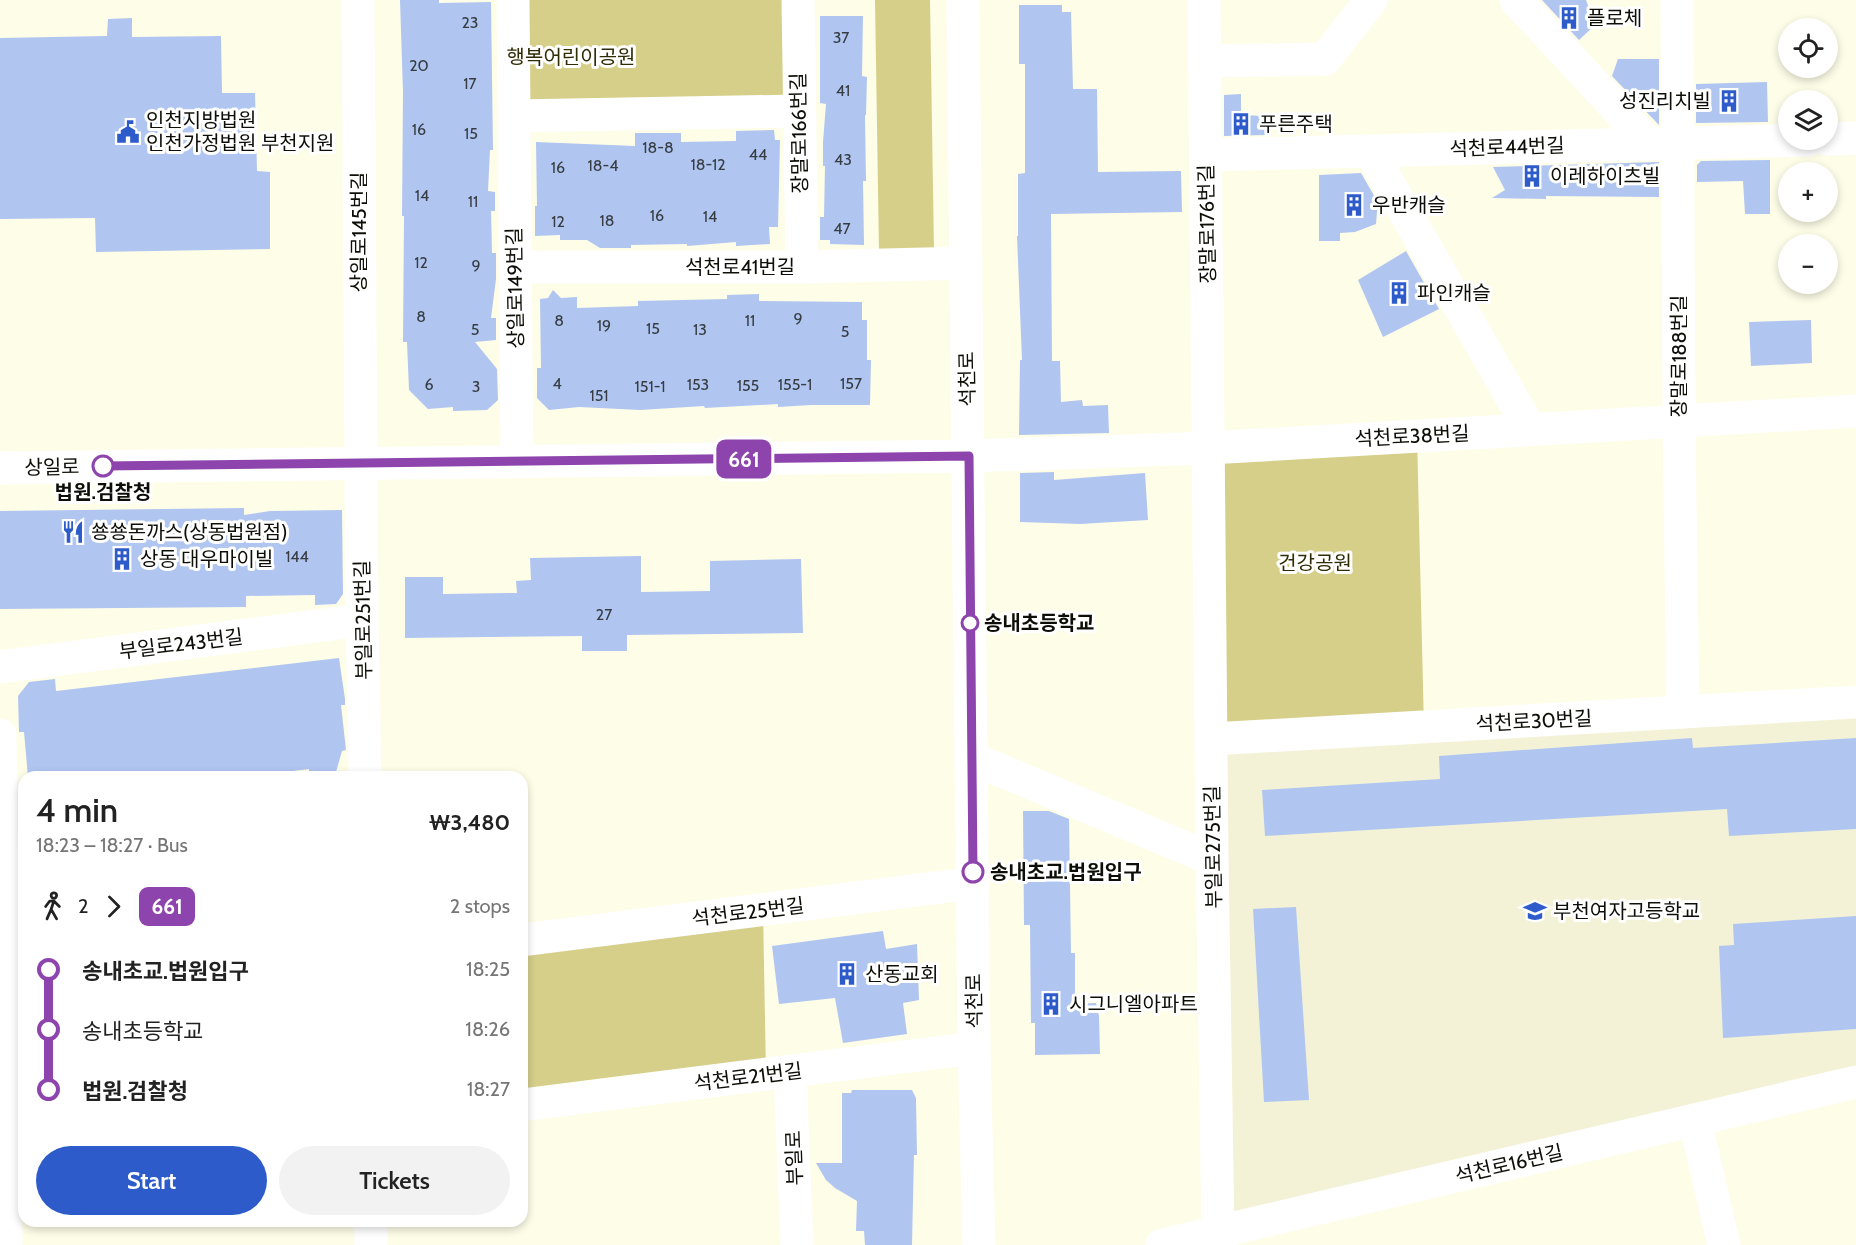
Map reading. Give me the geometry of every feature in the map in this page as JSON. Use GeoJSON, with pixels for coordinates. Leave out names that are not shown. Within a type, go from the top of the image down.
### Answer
{"type":"FeatureCollection","features":[{"type":"Feature","properties":{"kind":"street","name":"상일로145번길"},"geometry":{"type":"LineString","coordinates":[[358,0],[361,463]]}},
{"type":"Feature","properties":{"kind":"street","name":"상일로149번길"},"geometry":{"type":"LineString","coordinates":[[513,0],[517,461]]}},
{"type":"Feature","properties":{"kind":"street","name":"장말로166번길"},"geometry":{"type":"LineString","coordinates":[[798,0],[802,267]]}},
{"type":"Feature","properties":{"kind":"street","name":"석천로"},"geometry":{"type":"LineString","coordinates":[[963,0],[974,1048],[979,1245]]}},
{"type":"Feature","properties":{"kind":"street","name":"장말로176번길"},"geometry":{"type":"LineString","coordinates":[[1204,0],[1209,448]]}},
{"type":"Feature","properties":{"kind":"street"},"geometry":{"type":"LineString","coordinates":[[1205,61],[1325,59],[1371,0]]}},
{"type":"Feature","properties":{"kind":"street"},"geometry":{"type":"LineString","coordinates":[[1516,0],[1663,143]]}},
{"type":"Feature","properties":{"kind":"street","name":"장말로188번길"},"geometry":{"type":"LineString","coordinates":[[1677,0],[1663,143],[1679,421],[1683,712]]}},
{"type":"Feature","properties":{"kind":"street"},"geometry":{"type":"LineString","coordinates":[[514,116],[799,111]]}},
{"type":"Feature","properties":{"kind":"street"},"geometry":{"type":"LineString","coordinates":[[1838,139],[1856,138]]}},
{"type":"Feature","properties":{"kind":"street","name":"석천로44번길"},"geometry":{"type":"LineString","coordinates":[[1206,155],[1778,141]]}},
{"type":"Feature","properties":{"kind":"street"},"geometry":{"type":"LineString","coordinates":[[1370,151],[1530,429]]}},
{"type":"Feature","properties":{"kind":"street","name":"석천로41번길"},"geometry":{"type":"LineString","coordinates":[[515,267],[802,267],[966,263]]}},
{"type":"Feature","properties":{"kind":"street","name":"석천로38번길"},"geometry":{"type":"LineString","coordinates":[[969,456],[1209,448],[1856,411]]}},
{"type":"Feature","properties":{"kind":"street","name":"부일로275번길"},"geometry":{"type":"LineString","coordinates":[[1209,448],[1212,858],[1220,1239]]}},
{"type":"Feature","properties":{"kind":"street","name":"상일로"},"geometry":{"type":"LineString","coordinates":[[0,468],[969,456]]}},
{"type":"Feature","properties":{"kind":"street","name":"부일로251번길"},"geometry":{"type":"LineString","coordinates":[[361,463],[365,771]]}},
{"type":"Feature","properties":{"kind":"street","name":"부일로243번길"},"geometry":{"type":"LineString","coordinates":[[0,667],[362,621]]}},
{"type":"Feature","properties":{"kind":"street","name":"석천로30번길"},"geometry":{"type":"LineString","coordinates":[[1212,739],[1856,702]]}},
{"type":"Feature","properties":{"kind":"street"},"geometry":{"type":"LineString","coordinates":[[0,735],[1,836],[15,1167],[6,1245]]}},
{"type":"Feature","properties":{"kind":"street"},"geometry":{"type":"LineString","coordinates":[[971,758],[1212,858]]}},
{"type":"Feature","properties":{"kind":"street"},"geometry":{"type":"LineString","coordinates":[[1,836],[18,834]]}},
{"type":"Feature","properties":{"kind":"street","name":"석천로25번길"},"geometry":{"type":"LineString","coordinates":[[528,939],[973,883]]}},
{"type":"Feature","properties":{"kind":"street","name":"석천로21번길"},"geometry":{"type":"LineString","coordinates":[[528,1104],[974,1048]]}},
{"type":"Feature","properties":{"kind":"street","name":"부일로"},"geometry":{"type":"LineString","coordinates":[[790,1072],[797,1245]]}},
{"type":"Feature","properties":{"kind":"street","name":"석천로16번길"},"geometry":{"type":"LineString","coordinates":[[1162,1245],[1220,1239],[1856,1082]]}},
{"type":"Feature","properties":{"kind":"street"},"geometry":{"type":"LineString","coordinates":[[1695,1121],[1724,1245]]}},
{"type":"Feature","properties":{"kind":"street"},"geometry":{"type":"LineString","coordinates":[[371,1227],[371,1245]]}},
{"type":"Feature","properties":{"kind":"shaded area","name":"부천여자고등학교"},"geometry":{"type":"Polygon","coordinates":[[[1856,702],[1856,1082],[1218,1232],[1212,739],[1856,702]]]}},
{"type":"Feature","properties":{"kind":"green space","name":"행복어린이공원"},"geometry":{"type":"Polygon","coordinates":[[[513,0],[798,0],[799,111],[514,116],[513,0]]]}},
{"type":"Feature","properties":{"kind":"green space"},"geometry":{"type":"Polygon","coordinates":[[[875,0],[930,0],[934,252],[879,252],[875,0]]]}},
{"type":"Feature","properties":{"kind":"green space","name":"건강공원"},"geometry":{"type":"Polygon","coordinates":[[[1417,436],[1424,728],[1212,739],[1209,448],[1417,436]]]}},
{"type":"Feature","properties":{"kind":"green space"},"geometry":{"type":"Polygon","coordinates":[[[763,910],[766,1075],[528,1104],[528,939],[763,910]]]}},
{"type":"Feature","properties":{"kind":"building"},"geometry":{"type":"Polygon","coordinates":[[[400,0],[439,0],[439,3],[491,2],[493,150],[490,150],[488,191],[495,192],[495,211],[491,211],[492,253],[496,253],[496,279],[491,318],[496,318],[496,340],[475,342],[497,369],[498,400],[487,410],[453,411],[453,407],[428,409],[409,390],[407,342],[403,342],[403,92],[400,0]]]}},
{"type":"Feature","properties":{"kind":"building","name":"플로체"},"geometry":{"type":"Polygon","coordinates":[[[1542,0],[1586,0],[1595,25],[1579,40],[1542,0]]]}},
{"type":"Feature","properties":{"kind":"building"},"geometry":{"type":"Polygon","coordinates":[[[1019,5],[1062,5],[1062,12],[1071,12],[1073,89],[1097,89],[1098,172],[1181,171],[1182,212],[1051,214],[1052,361],[1060,361],[1061,402],[1082,400],[1083,406],[1108,405],[1109,433],[1019,435],[1020,360],[1022,360],[1017,236],[1018,174],[1025,173],[1025,64],[1019,64],[1019,5]]]}},
{"type":"Feature","properties":{"kind":"building"},"geometry":{"type":"Polygon","coordinates":[[[820,16],[863,16],[862,76],[867,77],[866,181],[863,181],[864,245],[830,244],[830,240],[820,240],[820,217],[824,217],[823,142],[826,104],[820,103],[820,16]]]}},
{"type":"Feature","properties":{"kind":"building","name":"인천지방법원 인천가정법원 부천지원"},"geometry":{"type":"Polygon","coordinates":[[[132,18],[132,37],[221,36],[222,93],[255,93],[257,171],[270,172],[270,249],[96,252],[95,218],[0,219],[0,38],[107,36],[108,19],[132,18]]]}},
{"type":"Feature","properties":{"kind":"building"},"geometry":{"type":"Polygon","coordinates":[[[1618,59],[1659,59],[1659,125],[1612,76],[1618,59]]]}},
{"type":"Feature","properties":{"kind":"building","name":"성진리치빌"},"geometry":{"type":"Polygon","coordinates":[[[1767,82],[1768,122],[1696,123],[1696,84],[1767,82]]]}},
{"type":"Feature","properties":{"kind":"building","name":"푸른주택"},"geometry":{"type":"Polygon","coordinates":[[[1241,94],[1241,115],[1266,116],[1266,135],[1224,136],[1224,95],[1241,94]]]}},
{"type":"Feature","properties":{"kind":"building"},"geometry":{"type":"Polygon","coordinates":[[[774,130],[775,140],[780,140],[778,227],[769,227],[770,244],[736,246],[736,242],[687,246],[687,244],[631,245],[631,248],[600,248],[587,240],[560,240],[560,235],[535,236],[536,142],[635,146],[635,133],[681,133],[681,142],[736,141],[736,131],[774,130]]]}},
{"type":"Feature","properties":{"kind":"building"},"geometry":{"type":"Polygon","coordinates":[[[1770,160],[1770,214],[1745,214],[1743,181],[1697,182],[1697,165],[1701,161],[1770,160]]]}},
{"type":"Feature","properties":{"kind":"building"},"geometry":{"type":"Polygon","coordinates":[[[1659,162],[1659,197],[1492,198],[1505,190],[1493,167],[1659,162]]]}},
{"type":"Feature","properties":{"kind":"building","name":"우반캐슬"},"geometry":{"type":"Polygon","coordinates":[[[1361,173],[1383,211],[1377,212],[1376,224],[1355,232],[1340,233],[1340,241],[1319,241],[1319,175],[1361,173]]]}},
{"type":"Feature","properties":{"kind":"building","name":"파인캐슬"},"geometry":{"type":"Polygon","coordinates":[[[1406,251],[1439,309],[1383,337],[1358,280],[1406,251]]]}},
{"type":"Feature","properties":{"kind":"building"},"geometry":{"type":"Polygon","coordinates":[[[553,290],[561,298],[577,297],[577,308],[638,306],[638,301],[727,299],[727,295],[759,294],[759,301],[862,302],[862,320],[867,320],[867,360],[871,360],[870,405],[778,407],[778,404],[640,410],[579,407],[549,410],[537,398],[537,368],[541,368],[540,299],[548,298],[553,290]]]}},
{"type":"Feature","properties":{"kind":"building"},"geometry":{"type":"Polygon","coordinates":[[[1811,320],[1812,363],[1751,366],[1749,322],[1811,320]]]}},
{"type":"Feature","properties":{"kind":"building"},"geometry":{"type":"Polygon","coordinates":[[[1054,472],[1054,480],[1145,473],[1148,520],[1080,524],[1020,522],[1020,473],[1054,472]]]}},
{"type":"Feature","properties":{"kind":"building","name":"상동 대우마이빌"},"geometry":{"type":"Polygon","coordinates":[[[244,508],[244,515],[270,511],[342,510],[343,594],[336,604],[315,605],[315,595],[246,596],[246,607],[0,609],[0,511],[244,508]]]}},
{"type":"Feature","properties":{"kind":"building"},"geometry":{"type":"Polygon","coordinates":[[[641,556],[641,592],[710,591],[710,561],[801,559],[803,633],[627,635],[627,651],[582,651],[582,636],[405,638],[405,577],[443,577],[443,594],[517,593],[516,581],[531,580],[530,558],[641,556]]]}},
{"type":"Feature","properties":{"kind":"building"},"geometry":{"type":"Polygon","coordinates":[[[339,658],[345,699],[345,705],[341,705],[346,750],[342,751],[336,771],[309,771],[309,769],[292,771],[27,771],[24,732],[19,732],[18,696],[29,682],[55,679],[56,691],[339,658]]]}},
{"type":"Feature","properties":{"kind":"building"},"geometry":{"type":"Polygon","coordinates":[[[1692,738],[1693,748],[1856,738],[1856,829],[1729,836],[1727,809],[1265,836],[1262,790],[1440,779],[1439,756],[1692,738]]]}},
{"type":"Feature","properties":{"kind":"building"},"geometry":{"type":"Polygon","coordinates":[[[1023,811],[1049,811],[1069,819],[1071,953],[1075,953],[1075,1004],[1096,1003],[1099,1016],[1100,1054],[1035,1055],[1035,1023],[1031,1023],[1030,925],[1024,925],[1023,811]]]}},
{"type":"Feature","properties":{"kind":"building"},"geometry":{"type":"Polygon","coordinates":[[[1296,907],[1309,1100],[1264,1102],[1253,909],[1296,907]]]}},
{"type":"Feature","properties":{"kind":"building"},"geometry":{"type":"Polygon","coordinates":[[[1856,916],[1856,1029],[1723,1038],[1719,946],[1734,945],[1733,924],[1856,916]]]}},
{"type":"Feature","properties":{"kind":"building","name":"산동교회"},"geometry":{"type":"Polygon","coordinates":[[[883,931],[886,949],[917,944],[919,1000],[903,1003],[907,1034],[843,1043],[835,998],[779,1004],[772,946],[883,931]]]}},
{"type":"Feature","properties":{"kind":"building"},"geometry":{"type":"Polygon","coordinates":[[[852,1090],[912,1090],[916,1098],[917,1155],[914,1155],[912,1245],[865,1245],[864,1231],[856,1231],[857,1201],[826,1180],[816,1163],[842,1163],[842,1093],[851,1093],[852,1090]]]}},
{"type":"Feature","properties":{"kind":"bus line","name":"661"},"geometry":{"type":"LineString","coordinates":[[103,466],[969,456],[973,872]]}},
{"type":"Feature","properties":{"kind":"place","name":"플로체"},"geometry":{"type":"Point","coordinates":[1569,18]}},
{"type":"Feature","properties":{"kind":"place","name":"성진리치빌"},"geometry":{"type":"Point","coordinates":[1729,101]}},
{"type":"Feature","properties":{"kind":"place","name":"푸른주택"},"geometry":{"type":"Point","coordinates":[1241,124]}},
{"type":"Feature","properties":{"kind":"place","name":"인천지방법원 인천가정법원 부천지원"},"geometry":{"type":"Point","coordinates":[128,132]}},
{"type":"Feature","properties":{"kind":"place","name":"이레하이츠빌"},"geometry":{"type":"Point","coordinates":[1532,176]}},
{"type":"Feature","properties":{"kind":"place","name":"우반캐슬"},"geometry":{"type":"Point","coordinates":[1354,205]}},
{"type":"Feature","properties":{"kind":"place","name":"파인캐슬"},"geometry":{"type":"Point","coordinates":[1399,293]}},
{"type":"Feature","properties":{"kind":"place","name":"법원.검찰청"},"geometry":{"type":"Point","coordinates":[103,466]}},
{"type":"Feature","properties":{"kind":"place","name":"쑝쑝돈까스(상동법원점)"},"geometry":{"type":"Point","coordinates":[73,532]}},
{"type":"Feature","properties":{"kind":"place","name":"상동 대우마이빌"},"geometry":{"type":"Point","coordinates":[122,559]}},
{"type":"Feature","properties":{"kind":"place","name":"송내초등학교"},"geometry":{"type":"Point","coordinates":[970,623]}},
{"type":"Feature","properties":{"kind":"place","name":"송내초교.법원입구"},"geometry":{"type":"Point","coordinates":[973,872]}},
{"type":"Feature","properties":{"kind":"place","name":"부천여자고등학교"},"geometry":{"type":"Point","coordinates":[1535,911]}},
{"type":"Feature","properties":{"kind":"place","name":"산동교회"},"geometry":{"type":"Point","coordinates":[847,974]}},
{"type":"Feature","properties":{"kind":"place","name":"시그니엘아파트"},"geometry":{"type":"Point","coordinates":[1051,1004]}}]}
